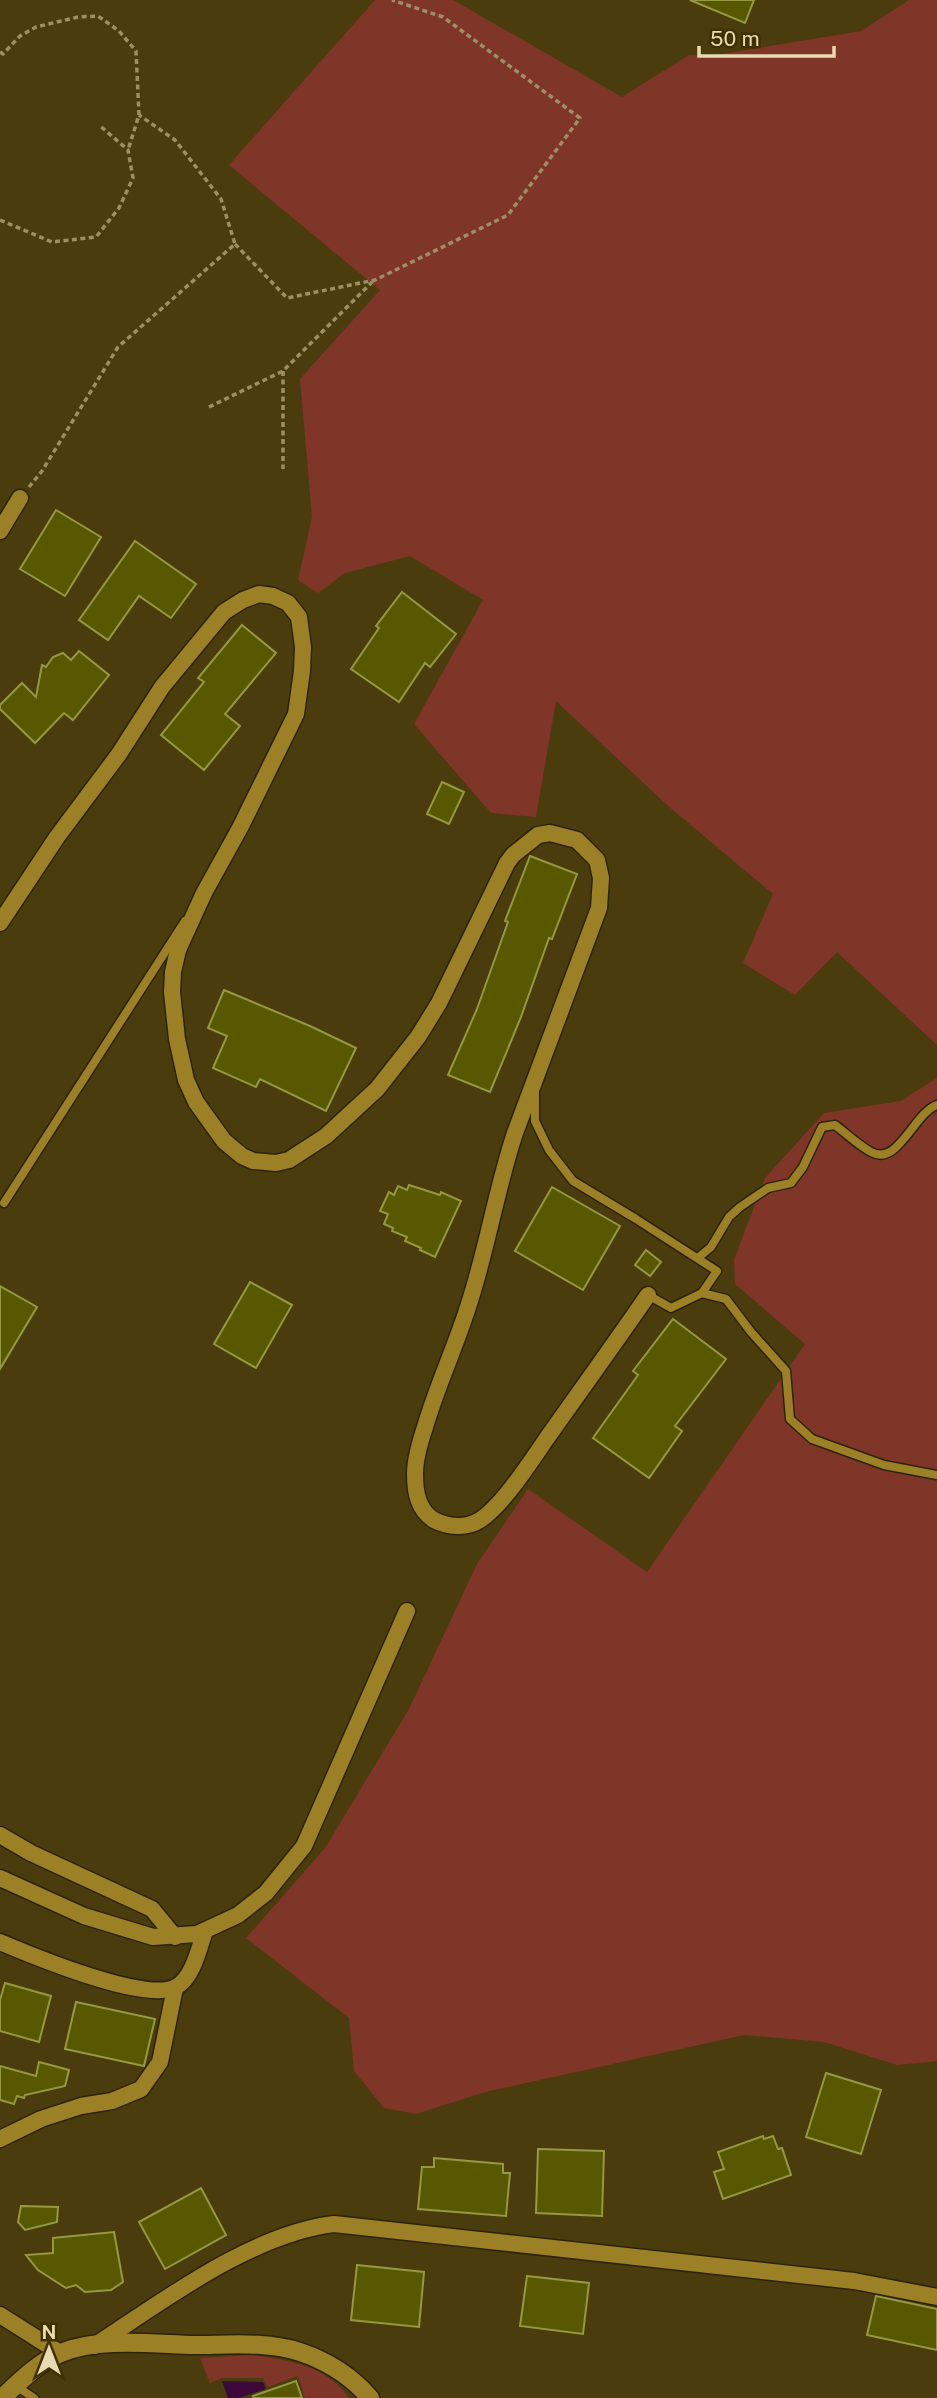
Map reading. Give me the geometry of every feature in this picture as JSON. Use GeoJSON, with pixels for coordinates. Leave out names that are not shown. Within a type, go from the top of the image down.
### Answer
{"type":"FeatureCollection","features":[{"type":"Feature","properties":{"kind":"street"},"geometry":{"type":"LineString","coordinates":[[0,531],[20,498]]}},
{"type":"Feature","properties":{"kind":"street"},"geometry":{"type":"LineString","coordinates":[[0,922],[57,836],[119,754],[162,687],[224,612],[253,596],[273,596],[293,608],[300,623],[302,671],[296,714],[241,826],[204,893],[178,950],[173,972],[172,992],[177,1039],[186,1080],[196,1102],[224,1142],[242,1156],[264,1163],[276,1163],[301,1154],[326,1136],[377,1089],[439,1003],[513,855],[538,835],[550,833],[577,840],[597,860],[601,878],[598,908],[504,1164],[469,1306],[435,1392],[417,1456],[416,1491],[422,1509],[446,1525],[463,1526],[480,1520],[521,1475],[648,1295]]}},
{"type":"Feature","properties":{"kind":"street"},"geometry":{"type":"LineString","coordinates":[[0,1878],[84,1916],[153,1937],[175,1937],[205,1931],[238,1914],[267,1893],[304,1846],[407,1611]]}},
{"type":"Feature","properties":{"kind":"street"},"geometry":{"type":"LineString","coordinates":[[0,1835],[31,1853],[152,1909],[175,1937]]}},
{"type":"Feature","properties":{"kind":"street"},"geometry":{"type":"LineString","coordinates":[[0,1942],[126,1987],[155,1991],[175,1988],[184,1982],[205,1931]]}},
{"type":"Feature","properties":{"kind":"street"},"geometry":{"type":"LineString","coordinates":[[0,2139],[41,2119],[81,2106],[112,2101],[141,2089],[160,2062],[175,1988]]}},
{"type":"Feature","properties":{"kind":"street"},"geometry":{"type":"LineString","coordinates":[[94,2346],[166,2299],[250,2250],[290,2233],[334,2224],[854,2281],[937,2297]]}},
{"type":"Feature","properties":{"kind":"street"},"geometry":{"type":"LineString","coordinates":[[0,2315],[61,2353]]}},
{"type":"Feature","properties":{"kind":"street"},"geometry":{"type":"LineString","coordinates":[[9,2392],[61,2353],[94,2346],[141,2343],[286,2348],[336,2369],[358,2384],[370,2398]]}},
{"type":"Feature","properties":{"kind":"lane"},"geometry":{"type":"LineString","coordinates":[[4,1203],[160,957],[204,893]]}},
{"type":"Feature","properties":{"kind":"lane"},"geometry":{"type":"LineString","coordinates":[[535,1079],[535,1121],[549,1150],[573,1181],[699,1257],[717,1271],[702,1293],[671,1308],[648,1295]]}},
{"type":"Feature","properties":{"kind":"lane"},"geometry":{"type":"LineString","coordinates":[[699,1257],[711,1247],[729,1217],[740,1207],[768,1188],[790,1183],[803,1167],[822,1127],[835,1125],[873,1153],[884,1155],[899,1145],[924,1111],[937,1105]]}},
{"type":"Feature","properties":{"kind":"lane"},"geometry":{"type":"LineString","coordinates":[[702,1293],[726,1299],[786,1371],[790,1419],[812,1439],[884,1465],[937,1475]]}},
{"type":"Feature","properties":{"kind":"lane"},"geometry":{"type":"LineString","coordinates":[[9,2392],[34,2398]]}},
{"type":"Feature","properties":{"kind":"path"},"geometry":{"type":"LineString","coordinates":[[139,115],[175,140],[220,199],[236,244],[287,298],[375,280],[508,215],[580,118],[443,17],[392,0]]}},
{"type":"Feature","properties":{"kind":"path"},"geometry":{"type":"LineString","coordinates":[[0,52],[3,54],[20,36],[37,27],[78,17],[98,16],[119,31],[136,51],[139,115],[128,150],[133,178],[119,208],[96,237],[52,242],[0,220]]}},
{"type":"Feature","properties":{"kind":"path"},"geometry":{"type":"LineString","coordinates":[[99,125],[128,150]]}},
{"type":"Feature","properties":{"kind":"path"},"geometry":{"type":"LineString","coordinates":[[20,498],[42,471],[118,347],[236,244]]}},
{"type":"Feature","properties":{"kind":"path"},"geometry":{"type":"LineString","coordinates":[[209,407],[283,371],[375,280]]}},
{"type":"Feature","properties":{"kind":"path"},"geometry":{"type":"LineString","coordinates":[[283,371],[283,469]]}},
{"type":"Feature","properties":{"kind":"shaded area"},"geometry":{"type":"Polygon","coordinates":[[[375,0],[453,0],[622,97],[689,55],[715,55],[861,31],[909,0],[937,0],[937,1045],[837,952],[795,995],[743,963],[773,894],[667,805],[556,701],[536,817],[491,813],[414,724],[483,600],[410,556],[345,573],[318,593],[298,580],[312,517],[300,379],[380,290],[229,165],[375,0]]]}},
{"type":"Feature","properties":{"kind":"shaded area"},"geometry":{"type":"Polygon","coordinates":[[[937,1078],[937,2061],[897,2065],[824,2042],[744,2035],[485,2092],[416,2114],[384,2108],[354,2071],[349,2018],[246,1938],[325,1848],[409,1709],[477,1564],[528,1489],[647,1572],[805,1344],[735,1284],[734,1260],[765,1178],[824,1113],[901,1101],[937,1078]]]}},
{"type":"Feature","properties":{"kind":"shaded area"},"geometry":{"type":"Polygon","coordinates":[[[253,2355],[307,2366],[330,2378],[349,2398],[305,2398],[298,2376],[268,2387],[263,2378],[222,2378],[210,2383],[200,2358],[253,2355]]]}},
{"type":"Feature","properties":{"kind":"shaded area"},"geometry":{"type":"Polygon","coordinates":[[[222,2381],[263,2382],[266,2389],[239,2398],[228,2398],[222,2381]]]}},
{"type":"Feature","properties":{"kind":"building"},"geometry":{"type":"Polygon","coordinates":[[[690,0],[754,0],[745,23],[690,0]]]}},
{"type":"Feature","properties":{"kind":"building"},"geometry":{"type":"Polygon","coordinates":[[[56,510],[101,537],[65,596],[20,569],[56,510]]]}},
{"type":"Feature","properties":{"kind":"building"},"geometry":{"type":"Polygon","coordinates":[[[135,541],[196,584],[171,618],[139,596],[108,640],[79,620],[135,541]]]}},
{"type":"Feature","properties":{"kind":"building"},"geometry":{"type":"Polygon","coordinates":[[[402,592],[456,634],[430,667],[425,663],[399,702],[351,669],[379,628],[376,626],[402,592]]]}},
{"type":"Feature","properties":{"kind":"building"},"geometry":{"type":"Polygon","coordinates":[[[242,625],[276,653],[225,714],[240,726],[204,770],[161,735],[204,682],[198,678],[242,625]]]}},
{"type":"Feature","properties":{"kind":"building"},"geometry":{"type":"Polygon","coordinates":[[[79,651],[109,675],[73,720],[64,713],[35,743],[0,709],[0,705],[22,683],[36,697],[42,665],[46,667],[53,657],[63,653],[71,660],[79,651]]]}},
{"type":"Feature","properties":{"kind":"building"},"geometry":{"type":"Polygon","coordinates":[[[442,782],[464,792],[449,824],[427,814],[442,782]]]}},
{"type":"Feature","properties":{"kind":"building"},"geometry":{"type":"Polygon","coordinates":[[[530,856],[577,874],[552,939],[549,938],[521,1017],[490,1092],[448,1075],[477,1009],[508,922],[505,921],[530,856]]]}},
{"type":"Feature","properties":{"kind":"building"},"geometry":{"type":"Polygon","coordinates":[[[224,990],[356,1048],[326,1111],[260,1079],[256,1087],[213,1068],[227,1036],[208,1028],[224,990]]]}},
{"type":"Feature","properties":{"kind":"building"},"geometry":{"type":"Polygon","coordinates":[[[409,1185],[440,1195],[441,1192],[461,1201],[435,1257],[405,1241],[407,1237],[392,1231],[393,1228],[384,1224],[388,1214],[380,1211],[389,1192],[394,1195],[398,1186],[407,1190],[409,1185]]]}},
{"type":"Feature","properties":{"kind":"building"},"geometry":{"type":"Polygon","coordinates":[[[552,1187],[620,1226],[583,1290],[515,1251],[552,1187]]]}},
{"type":"Feature","properties":{"kind":"building"},"geometry":{"type":"Polygon","coordinates":[[[646,1250],[661,1262],[650,1276],[635,1265],[646,1250]]]}},
{"type":"Feature","properties":{"kind":"building"},"geometry":{"type":"Polygon","coordinates":[[[250,1282],[292,1305],[256,1368],[214,1344],[250,1282]]]}},
{"type":"Feature","properties":{"kind":"building"},"geometry":{"type":"Polygon","coordinates":[[[0,1286],[37,1307],[0,1369],[0,1286]]]}},
{"type":"Feature","properties":{"kind":"building"},"geometry":{"type":"Polygon","coordinates":[[[673,1319],[726,1359],[675,1426],[682,1431],[649,1478],[593,1438],[638,1375],[633,1371],[673,1319]]]}},
{"type":"Feature","properties":{"kind":"building"},"geometry":{"type":"Polygon","coordinates":[[[5,1983],[51,1996],[39,2042],[0,2031],[0,2000],[5,1983]]]}},
{"type":"Feature","properties":{"kind":"building"},"geometry":{"type":"Polygon","coordinates":[[[76,2002],[155,2019],[144,2066],[65,2049],[76,2002]]]}},
{"type":"Feature","properties":{"kind":"building"},"geometry":{"type":"Polygon","coordinates":[[[39,2062],[69,2070],[65,2086],[25,2095],[24,2098],[17,2096],[14,2104],[0,2100],[0,2066],[36,2076],[39,2062]]]}},
{"type":"Feature","properties":{"kind":"building"},"geometry":{"type":"Polygon","coordinates":[[[826,2073],[881,2090],[861,2154],[806,2137],[826,2073]]]}},
{"type":"Feature","properties":{"kind":"building"},"geometry":{"type":"Polygon","coordinates":[[[763,2136],[764,2139],[773,2136],[778,2149],[782,2148],[791,2175],[723,2199],[714,2172],[724,2169],[718,2152],[763,2136]]]}},
{"type":"Feature","properties":{"kind":"building"},"geometry":{"type":"Polygon","coordinates":[[[538,2149],[604,2151],[602,2216],[536,2213],[538,2149]]]}},
{"type":"Feature","properties":{"kind":"building"},"geometry":{"type":"Polygon","coordinates":[[[434,2158],[503,2164],[503,2173],[510,2173],[506,2216],[418,2209],[422,2167],[434,2167],[434,2158]]]}},
{"type":"Feature","properties":{"kind":"building"},"geometry":{"type":"Polygon","coordinates":[[[201,2188],[226,2235],[165,2269],[139,2222],[201,2188]]]}},
{"type":"Feature","properties":{"kind":"building"},"geometry":{"type":"Polygon","coordinates":[[[21,2206],[58,2207],[57,2222],[25,2230],[18,2222],[21,2206]]]}},
{"type":"Feature","properties":{"kind":"building"},"geometry":{"type":"Polygon","coordinates":[[[114,2232],[123,2282],[111,2290],[85,2292],[76,2285],[66,2288],[38,2270],[26,2255],[53,2253],[53,2238],[114,2232]]]}},
{"type":"Feature","properties":{"kind":"building"},"geometry":{"type":"Polygon","coordinates":[[[357,2265],[424,2272],[419,2327],[351,2320],[357,2265]]]}},
{"type":"Feature","properties":{"kind":"building"},"geometry":{"type":"Polygon","coordinates":[[[527,2276],[589,2283],[583,2334],[520,2326],[527,2276]]]}},
{"type":"Feature","properties":{"kind":"building"},"geometry":{"type":"Polygon","coordinates":[[[876,2296],[937,2309],[937,2350],[867,2335],[876,2296]]]}},
{"type":"Feature","properties":{"kind":"building"},"geometry":{"type":"Polygon","coordinates":[[[296,2381],[302,2398],[253,2398],[253,2396],[296,2381]]]}}]}
